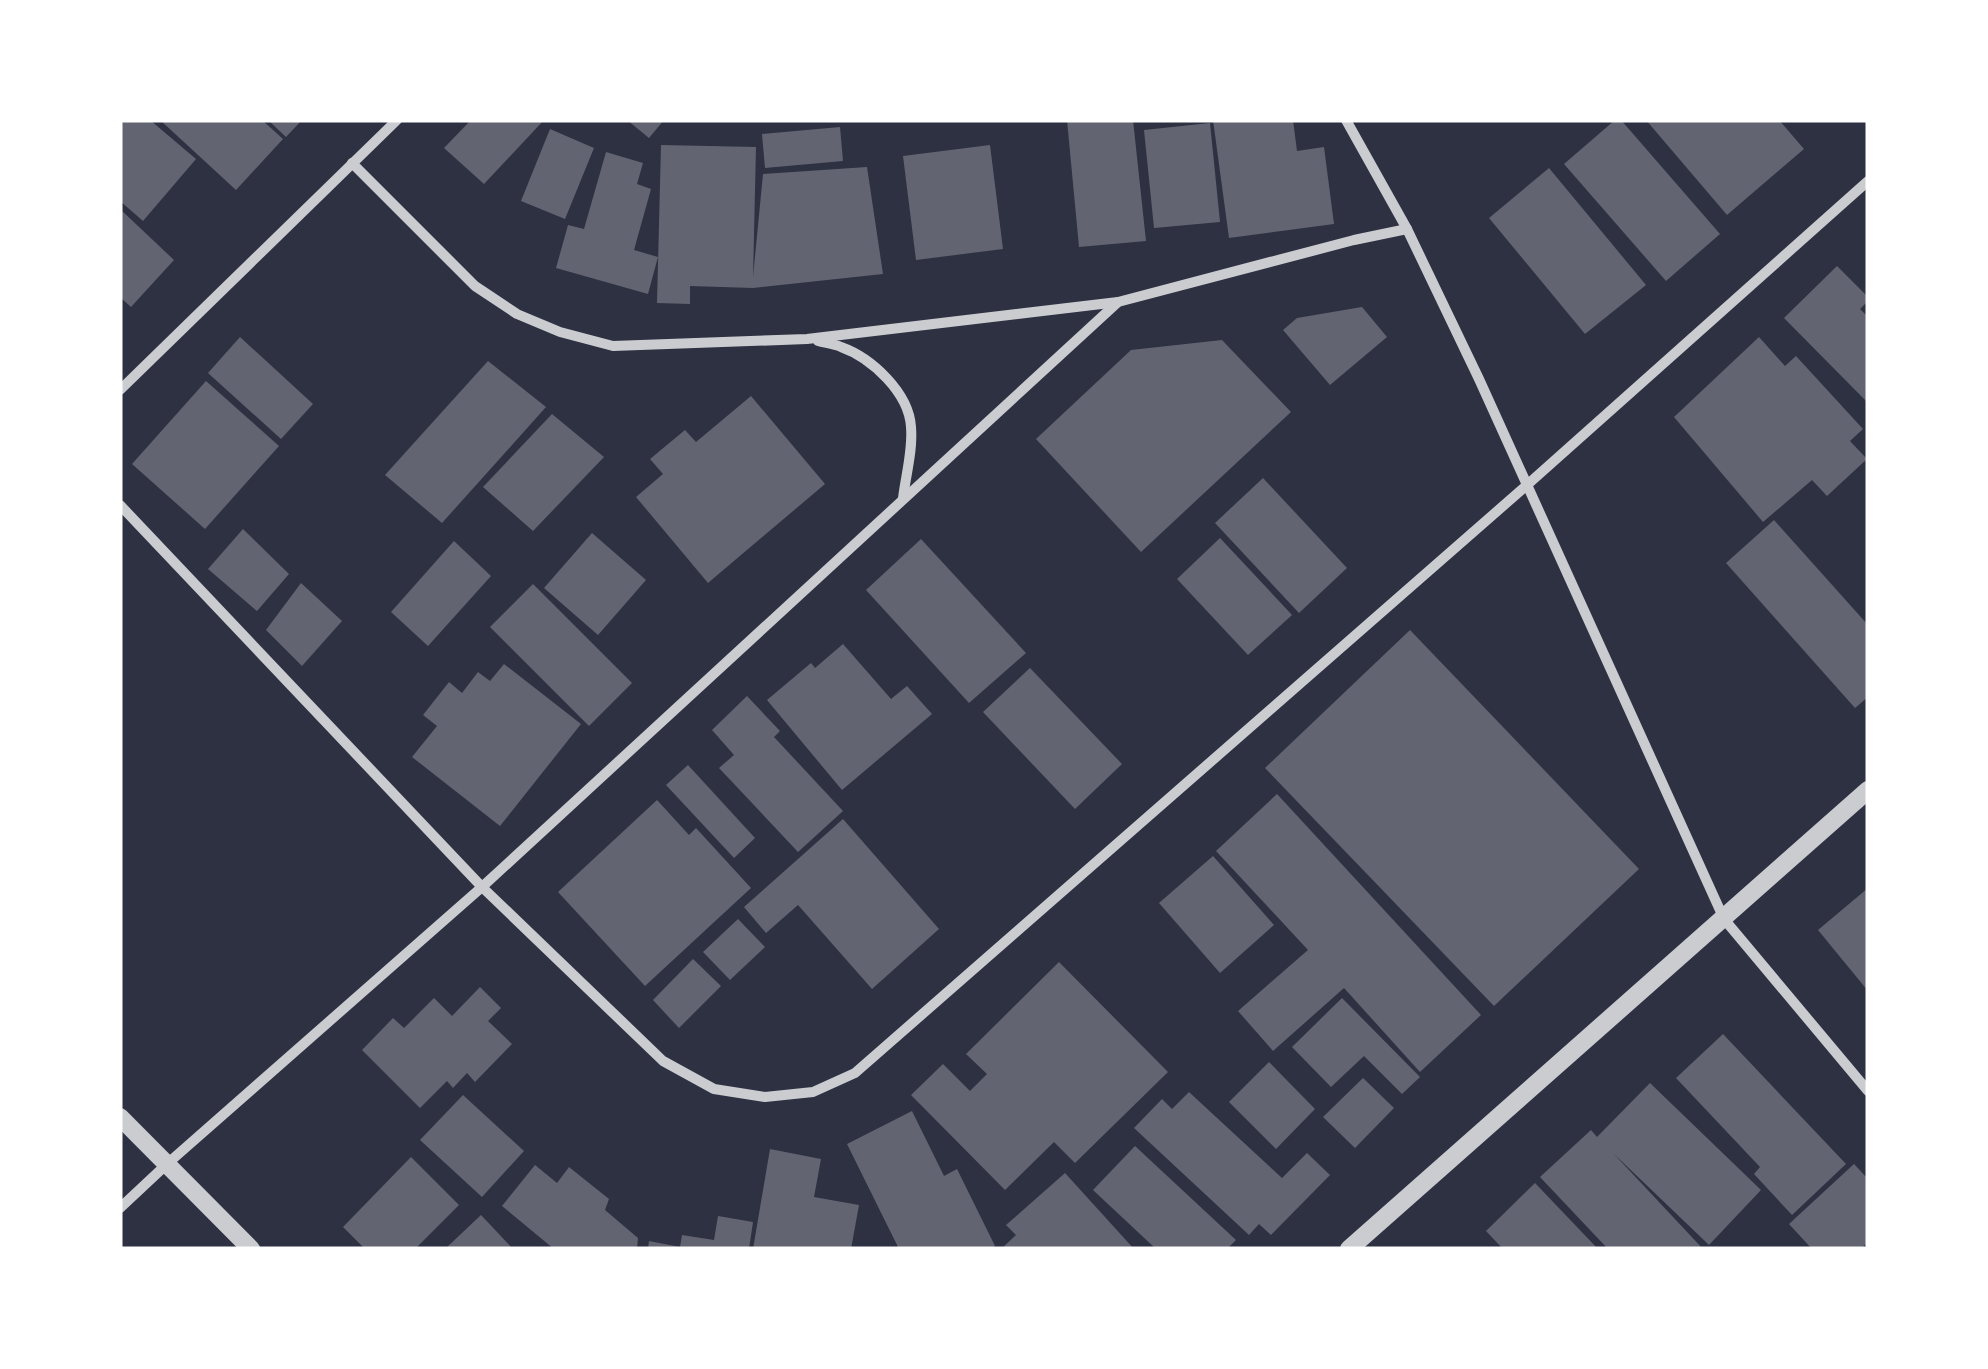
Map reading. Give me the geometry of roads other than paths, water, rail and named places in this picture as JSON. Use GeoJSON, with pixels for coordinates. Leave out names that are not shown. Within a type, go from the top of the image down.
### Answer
{"type":"FeatureCollection","features":[{"type":"Feature","properties":{"kind":"street"},"geometry":{"type":"LineString","coordinates":[[120,390],[397,120]]}},
{"type":"Feature","properties":{"kind":"street"},"geometry":{"type":"LineString","coordinates":[[1346,120],[1407,228],[1724,919],[1868,1091]]}},
{"type":"Feature","properties":{"kind":"street"},"geometry":{"type":"LineString","coordinates":[[352,163],[475,286],[517,314],[560,332],[613,346],[807,338],[1118,302],[1407,228]]}},
{"type":"Feature","properties":{"kind":"street"},"geometry":{"type":"LineString","coordinates":[[120,505],[482,887],[663,1061],[714,1089],[765,1097],[813,1092],[855,1073],[1868,181]]}},
{"type":"Feature","properties":{"kind":"street"},"geometry":{"type":"LineString","coordinates":[[120,1208],[482,887],[1118,302]]}},
{"type":"Feature","properties":{"kind":"street"},"geometry":{"type":"LineString","coordinates":[[807,338],[843,347],[866,361],[901,396],[912,432],[903,498]]}},
{"type":"Feature","properties":{"kind":"street"},"geometry":{"type":"LineString","coordinates":[[1350,1249],[1868,790]]}},
{"type":"Feature","properties":{"kind":"street"},"geometry":{"type":"LineString","coordinates":[[120,1116],[250,1249]]}}]}
